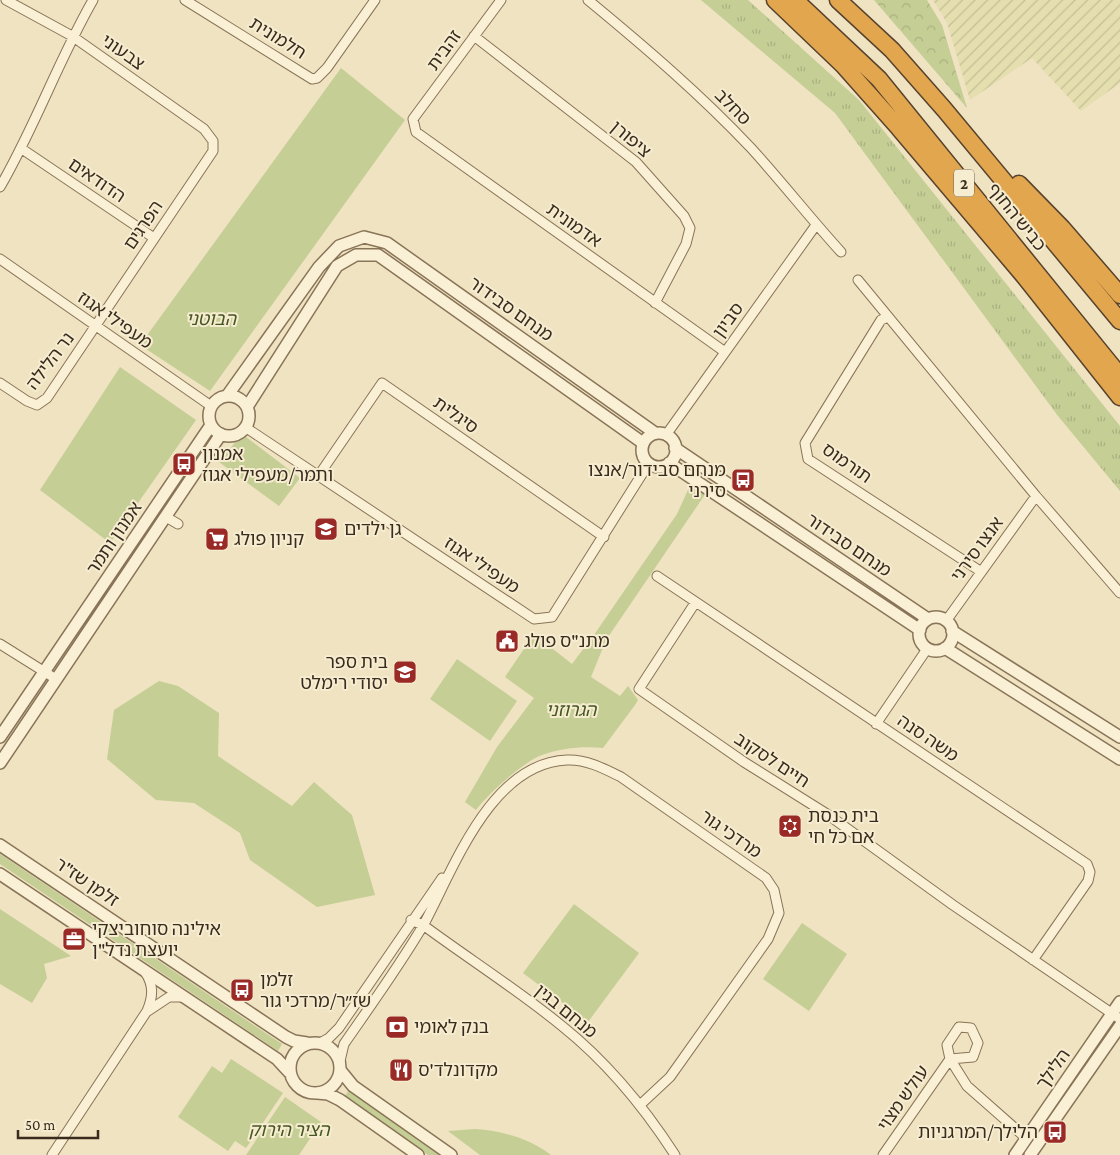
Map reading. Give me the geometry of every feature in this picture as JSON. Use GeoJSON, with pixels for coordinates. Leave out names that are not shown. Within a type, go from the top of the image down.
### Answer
{"type":"FeatureCollection","features":[{"type":"Feature","properties":{"kind":"highway"},"geometry":{"type":"LineString","coordinates":[[775,0],[843,65],[893,121],[1025,277],[1120,397]]}},
{"type":"Feature","properties":{"kind":"highway","name":"כביש החוף"},"geometry":{"type":"LineString","coordinates":[[796,0],[879,79],[1120,376]]}},
{"type":"Feature","properties":{"kind":"highway","name":"כביש החוף"},"geometry":{"type":"LineString","coordinates":[[838,0],[892,50],[944,109],[1120,321]]}},
{"type":"Feature","properties":{"kind":"highway"},"geometry":{"type":"LineString","coordinates":[[944,109],[1062,228],[1120,296]]}},
{"type":"Feature","properties":{"kind":"street","name":"צבעוני"},"geometry":{"type":"LineString","coordinates":[[6,0],[72,36],[204,128],[213,141]]}},
{"type":"Feature","properties":{"kind":"street"},"geometry":{"type":"LineString","coordinates":[[0,186],[22,148],[72,36],[93,0]]}},
{"type":"Feature","properties":{"kind":"street","name":"חלמונית"},"geometry":{"type":"LineString","coordinates":[[185,0],[312,79],[317,78],[327,68],[374,0]]}},
{"type":"Feature","properties":{"kind":"street","name":"זהבית"},"geometry":{"type":"LineString","coordinates":[[414,119],[501,0]]}},
{"type":"Feature","properties":{"kind":"street","name":"סחלב"},"geometry":{"type":"LineString","coordinates":[[588,0],[661,60],[705,101],[752,150],[816,226],[841,252]]}},
{"type":"Feature","properties":{"kind":"street","name":"ציפורן"},"geometry":{"type":"LineString","coordinates":[[474,36],[636,162],[684,216],[690,228],[686,244],[655,303]]}},
{"type":"Feature","properties":{"kind":"street","name":"אדמונית"},"geometry":{"type":"LineString","coordinates":[[414,119],[416,132],[725,352]]}},
{"type":"Feature","properties":{"kind":"street","name":"הפרגים"},"geometry":{"type":"LineString","coordinates":[[96,326],[213,151],[213,141]]}},
{"type":"Feature","properties":{"kind":"street","name":"הדודאים"},"geometry":{"type":"LineString","coordinates":[[22,148],[154,238]]}},
{"type":"Feature","properties":{"kind":"street","name":"סביון"},"geometry":{"type":"LineString","coordinates":[[661,434],[725,352],[816,226]]}},
{"type":"Feature","properties":{"kind":"street","name":"מנחם סבידור"},"geometry":{"type":"LineString","coordinates":[[227,396],[319,266],[339,246],[364,237],[386,244],[661,434]]}},
{"type":"Feature","properties":{"kind":"street","name":"מנחם סבידור"},"geometry":{"type":"LineString","coordinates":[[246,407],[337,266],[356,255],[378,255],[643,443]]}},
{"type":"Feature","properties":{"kind":"street","name":"מעפילי אגוז"},"geometry":{"type":"LineString","coordinates":[[0,259],[211,406]]}},
{"type":"Feature","properties":{"kind":"street"},"geometry":{"type":"LineString","coordinates":[[858,280],[1036,496],[1120,593]]}},
{"type":"Feature","properties":{"kind":"street","name":"תורמוס"},"geometry":{"type":"LineString","coordinates":[[888,317],[880,320],[805,443],[808,459],[980,571]]}},
{"type":"Feature","properties":{"kind":"street","name":"נר הלילה"},"geometry":{"type":"LineString","coordinates":[[0,383],[27,401],[37,405],[47,398],[96,326]]}},
{"type":"Feature","properties":{"kind":"street","name":"סיגלית"},"geometry":{"type":"LineString","coordinates":[[319,475],[382,383],[604,537]]}},
{"type":"Feature","properties":{"kind":"street"},"geometry":{"type":"LineString","coordinates":[[227,396],[237,398],[246,407],[248,421],[245,427],[234,435],[220,434],[211,425],[209,413],[211,406],[220,398],[227,396]]}},
{"type":"Feature","properties":{"kind":"street","name":"אמנון ותמר"},"geometry":{"type":"LineString","coordinates":[[0,737],[211,425]]}},
{"type":"Feature","properties":{"kind":"street","name":"מעפילי אגוז"},"geometry":{"type":"LineString","coordinates":[[245,427],[534,619],[552,617],[604,537],[648,463]]}},
{"type":"Feature","properties":{"kind":"street","name":"אמנון ותמר"},"geometry":{"type":"LineString","coordinates":[[0,763],[220,434]]}},
{"type":"Feature","properties":{"kind":"street"},"geometry":{"type":"LineString","coordinates":[[661,434],[674,443],[675,454],[669,463],[659,467],[648,463],[642,454],[643,443],[650,435],[661,434]]}},
{"type":"Feature","properties":{"kind":"street","name":"מנחם סבידור"},"geometry":{"type":"LineString","coordinates":[[675,448],[928,620]]}},
{"type":"Feature","properties":{"kind":"street","name":"מנחם סבידור"},"geometry":{"type":"LineString","coordinates":[[669,463],[920,630]]}},
{"type":"Feature","properties":{"kind":"street","name":"אנצו סירני"},"geometry":{"type":"LineString","coordinates":[[949,626],[980,571],[1036,496]]}},
{"type":"Feature","properties":{"kind":"street"},"geometry":{"type":"LineString","coordinates":[[166,517],[178,524]]}},
{"type":"Feature","properties":{"kind":"street","name":"משה סנה"},"geometry":{"type":"LineString","coordinates":[[657,576],[1087,864],[1090,872],[1088,880],[1033,960]]}},
{"type":"Feature","properties":{"kind":"street","name":"חיים לסקוב"},"geometry":{"type":"LineString","coordinates":[[695,603],[639,689],[744,762],[827,814],[1116,1017]]}},
{"type":"Feature","properties":{"kind":"street"},"geometry":{"type":"LineString","coordinates":[[949,626],[951,641],[945,648],[936,651],[927,649],[920,638],[920,630],[928,620],[937,618],[1120,737]]}},
{"type":"Feature","properties":{"kind":"street"},"geometry":{"type":"LineString","coordinates":[[0,644],[56,679]]}},
{"type":"Feature","properties":{"kind":"street"},"geometry":{"type":"LineString","coordinates":[[945,648],[1120,759]]}},
{"type":"Feature","properties":{"kind":"street"},"geometry":{"type":"LineString","coordinates":[[876,724],[927,649]]}},
{"type":"Feature","properties":{"kind":"street","name":"מרדכי גור"},"geometry":{"type":"LineString","coordinates":[[340,1066],[344,1044],[423,925],[472,830],[493,803],[516,780],[549,762],[568,760],[585,763],[621,777],[766,878],[774,890],[778,913],[768,939],[670,1077],[640,1105]]}},
{"type":"Feature","properties":{"kind":"street","name":"זלמן שז\"ר"},"geometry":{"type":"LineString","coordinates":[[0,845],[286,1037],[294,1041],[307,1043]]}},
{"type":"Feature","properties":{"kind":"street","name":"מרדכי גור"},"geometry":{"type":"LineString","coordinates":[[320,1043],[329,1038],[339,1028],[411,920],[458,856]]}},
{"type":"Feature","properties":{"kind":"street"},"geometry":{"type":"LineString","coordinates":[[0,874],[277,1059],[289,1072],[298,1088],[315,1093],[328,1094],[340,1100],[418,1155]]}},
{"type":"Feature","properties":{"kind":"street","name":"מנחם בגין"},"geometry":{"type":"LineString","coordinates":[[411,920],[423,925],[562,1026],[608,1069],[640,1105],[656,1125],[675,1155]]}},
{"type":"Feature","properties":{"kind":"street"},"geometry":{"type":"LineString","coordinates":[[52,1155],[148,1011],[152,1000],[152,989],[149,978],[144,970]]}},
{"type":"Feature","properties":{"kind":"street"},"geometry":{"type":"LineString","coordinates":[[148,1011],[169,997],[185,998]]}},
{"type":"Feature","properties":{"kind":"street","name":"הלילך"},"geometry":{"type":"LineString","coordinates":[[1015,1155],[1116,1017],[1120,1002]]}},
{"type":"Feature","properties":{"kind":"street","name":"הלילך"},"geometry":{"type":"LineString","coordinates":[[1030,1155],[1120,1026]]}},
{"type":"Feature","properties":{"kind":"street"},"geometry":{"type":"LineString","coordinates":[[289,1072],[292,1054],[307,1043],[320,1043],[332,1049],[352,1086],[451,1155]]}},
{"type":"Feature","properties":{"kind":"street","name":"עולש מצוי"},"geometry":{"type":"LineString","coordinates":[[883,1155],[950,1059],[967,1086],[1026,1138]]}},
{"type":"Feature","properties":{"kind":"street"},"geometry":{"type":"LineString","coordinates":[[315,1093],[331,1087],[340,1066]]}},
{"type":"Feature","properties":{"kind":"shaded area"},"geometry":{"type":"Polygon","coordinates":[[[933,0],[1120,0],[1120,83],[1081,111],[1032,58],[970,100],[947,23],[933,0]]]}},
{"type":"Feature","properties":{"kind":"green space"},"geometry":{"type":"Polygon","coordinates":[[[701,0],[748,0],[859,100],[1120,426],[1120,491],[1058,416],[835,113],[701,0]]]}},
{"type":"Feature","properties":{"kind":"green space"},"geometry":{"type":"Polygon","coordinates":[[[874,0],[927,0],[942,25],[967,108],[874,0]]]}},
{"type":"Feature","properties":{"kind":"green space","name":"הבוטני"},"geometry":{"type":"Polygon","coordinates":[[[341,68],[405,120],[210,391],[140,345],[341,68]]]}},
{"type":"Feature","properties":{"kind":"green space"},"geometry":{"type":"Polygon","coordinates":[[[120,367],[196,420],[110,543],[40,490],[120,367]]]}},
{"type":"Feature","properties":{"kind":"green space"},"geometry":{"type":"Polygon","coordinates":[[[242,434],[300,478],[279,506],[219,462],[242,434]]]}},
{"type":"Feature","properties":{"kind":"green space","name":"הגרוזני"},"geometry":{"type":"Polygon","coordinates":[[[693,479],[706,493],[606,640],[591,677],[620,696],[628,686],[638,700],[635,705],[603,748],[580,747],[542,755],[525,764],[506,779],[476,810],[465,802],[497,747],[534,698],[505,677],[534,634],[572,664],[677,514],[693,479]]]}},
{"type":"Feature","properties":{"kind":"green space"},"geometry":{"type":"Polygon","coordinates":[[[457,659],[517,701],[490,741],[430,699],[457,659]]]}},
{"type":"Feature","properties":{"kind":"green space"},"geometry":{"type":"Polygon","coordinates":[[[159,681],[178,686],[219,713],[218,756],[292,806],[314,782],[352,815],[375,895],[317,907],[250,860],[240,833],[194,803],[156,800],[107,759],[114,710],[159,681]]]}},
{"type":"Feature","properties":{"kind":"green space"},"geometry":{"type":"Polygon","coordinates":[[[0,854],[282,1044],[278,1051],[0,864],[0,854]]]}},
{"type":"Feature","properties":{"kind":"green space"},"geometry":{"type":"Polygon","coordinates":[[[574,904],[639,953],[588,1022],[523,973],[574,904]]]}},
{"type":"Feature","properties":{"kind":"green space"},"geometry":{"type":"Polygon","coordinates":[[[0,909],[71,956],[44,964],[47,978],[32,1003],[0,984],[0,909]]]}},
{"type":"Feature","properties":{"kind":"green space"},"geometry":{"type":"Polygon","coordinates":[[[802,923],[847,954],[809,1011],[763,979],[802,923]]]}},
{"type":"Feature","properties":{"kind":"green space"},"geometry":{"type":"Polygon","coordinates":[[[231,1059],[283,1093],[246,1148],[235,1141],[228,1151],[178,1117],[212,1066],[222,1073],[231,1059]]]}},
{"type":"Feature","properties":{"kind":"green space"},"geometry":{"type":"Polygon","coordinates":[[[349,1090],[442,1155],[428,1155],[344,1097],[349,1090]]]}},
{"type":"Feature","properties":{"kind":"green space","name":"הציר הירוק"},"geometry":{"type":"Polygon","coordinates":[[[285,1097],[321,1122],[299,1155],[246,1155],[285,1097]]]}},
{"type":"Feature","properties":{"kind":"green space"},"geometry":{"type":"Polygon","coordinates":[[[475,1129],[515,1136],[551,1155],[480,1155],[448,1131],[475,1129]]]}},
{"type":"Feature","properties":{"kind":"place","name":"אמנון ותמר/מעפילי אגוז"},"geometry":{"type":"Point","coordinates":[184,464]}},
{"type":"Feature","properties":{"kind":"place","name":"מנחם סבידור/אנצו סירני"},"geometry":{"type":"Point","coordinates":[743,480]}},
{"type":"Feature","properties":{"kind":"place","name":"גן ילדים"},"geometry":{"type":"Point","coordinates":[326,529]}},
{"type":"Feature","properties":{"kind":"place","name":"קניון פולג"},"geometry":{"type":"Point","coordinates":[217,539]}},
{"type":"Feature","properties":{"kind":"place","name":"מתנ\"ס פולג"},"geometry":{"type":"Point","coordinates":[507,641]}},
{"type":"Feature","properties":{"kind":"place","name":"בית ספר יסודי רימלט"},"geometry":{"type":"Point","coordinates":[405,672]}},
{"type":"Feature","properties":{"kind":"place","name":"בית כנסת אם כל חי"},"geometry":{"type":"Point","coordinates":[790,826]}},
{"type":"Feature","properties":{"kind":"place","name":"אילינה סוחוביצקי יועצת נדל\"ן"},"geometry":{"type":"Point","coordinates":[74,939]}},
{"type":"Feature","properties":{"kind":"place","name":"זלמן שז״ר/מרדכי גור"},"geometry":{"type":"Point","coordinates":[242,990]}},
{"type":"Feature","properties":{"kind":"place","name":"בנק לאומי"},"geometry":{"type":"Point","coordinates":[397,1027]}},
{"type":"Feature","properties":{"kind":"place","name":"מקדונלד'ס"},"geometry":{"type":"Point","coordinates":[401,1070]}},
{"type":"Feature","properties":{"kind":"place","name":"הלילך/המרגניות"},"geometry":{"type":"Point","coordinates":[1055,1132]}}]}
